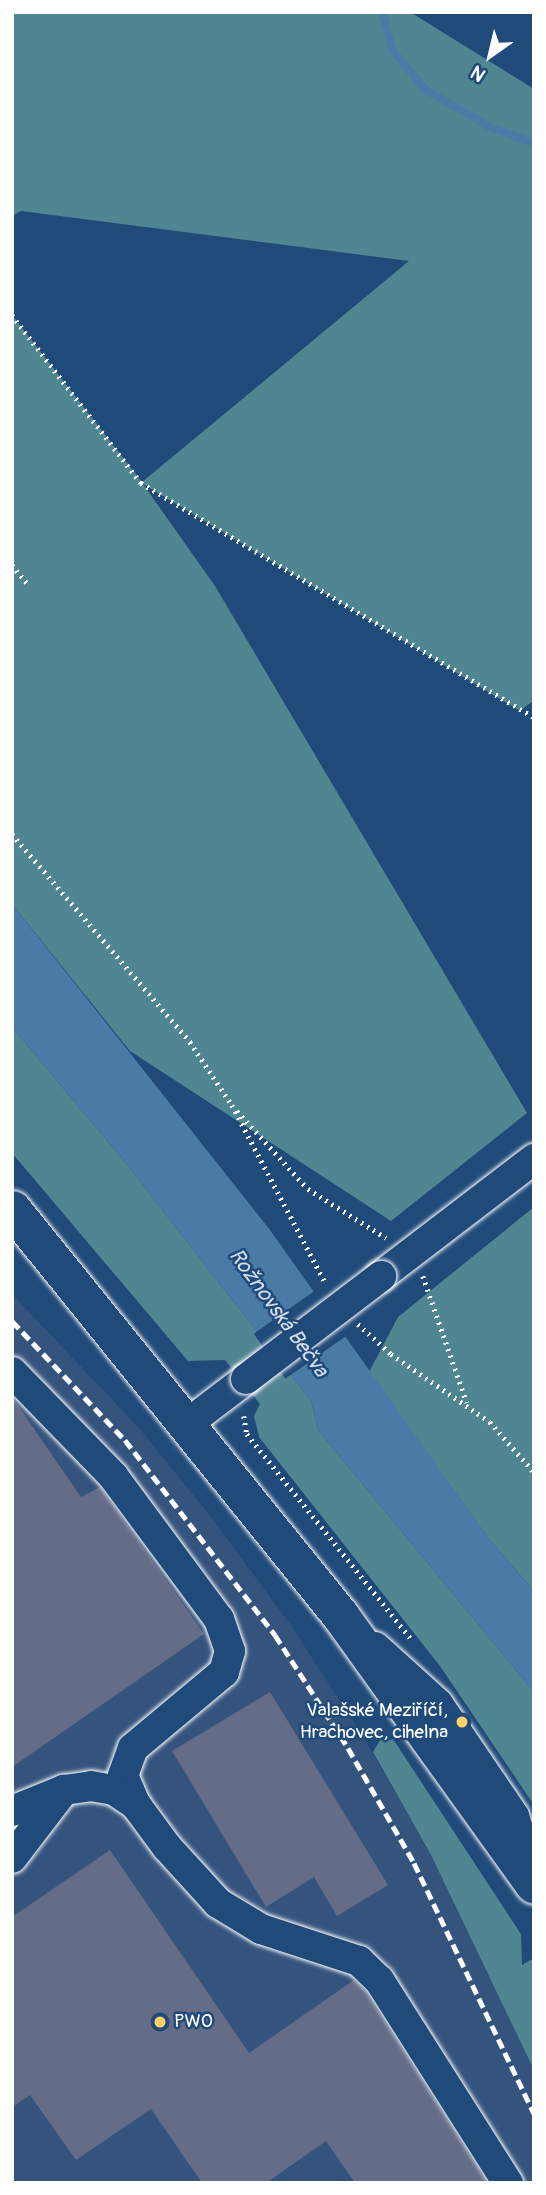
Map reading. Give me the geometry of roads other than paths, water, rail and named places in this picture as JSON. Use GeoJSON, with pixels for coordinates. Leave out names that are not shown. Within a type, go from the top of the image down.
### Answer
{"type":"FeatureCollection","features":[{"type":"Feature","properties":{"kind":"main road"},"geometry":{"type":"LineString","coordinates":[[12,1209],[340,1615],[534,1882]]}},
{"type":"Feature","properties":{"kind":"street"},"geometry":{"type":"LineString","coordinates":[[187,1424],[247,1394],[381,1276],[413,1262],[534,1159]]}},
{"type":"Feature","properties":{"kind":"street"},"geometry":{"type":"LineString","coordinates":[[12,1372],[113,1476],[219,1619],[230,1651],[224,1672],[133,1748],[123,1775],[136,1805]]}},
{"type":"Feature","properties":{"kind":"street"},"geometry":{"type":"LineString","coordinates":[[12,1811],[64,1790],[91,1786],[114,1790],[136,1805],[218,1903],[261,1929],[359,1961],[379,1980],[508,2183]]}},
{"type":"Feature","properties":{"kind":"street"},"geometry":{"type":"LineString","coordinates":[[12,1857],[64,1790]]}},
{"type":"Feature","properties":{"kind":"water","name":"Rožnovská Bečva"},"geometry":{"type":"Polygon","coordinates":[[[12,904],[270,1230],[488,1538],[534,1591],[534,1692],[318,1430],[311,1401],[125,1162],[12,1027],[12,904]]]}},
{"type":"Feature","properties":{"kind":"waterway"},"geometry":{"type":"LineString","coordinates":[[382,12],[393,51],[426,90],[492,128],[534,143]]}},
{"type":"Feature","properties":{"kind":"railway"},"geometry":{"type":"LineString","coordinates":[[12,1321],[125,1440],[275,1635],[348,1748],[414,1863],[534,2114]]}},
{"type":"Feature","properties":{"kind":"place","name":"Valašské Meziříčí, Hrachovec, cihelna"},"geometry":{"type":"Point","coordinates":[462,1722]}},
{"type":"Feature","properties":{"kind":"place","name":"PWO"},"geometry":{"type":"Point","coordinates":[160,2022]}}]}
